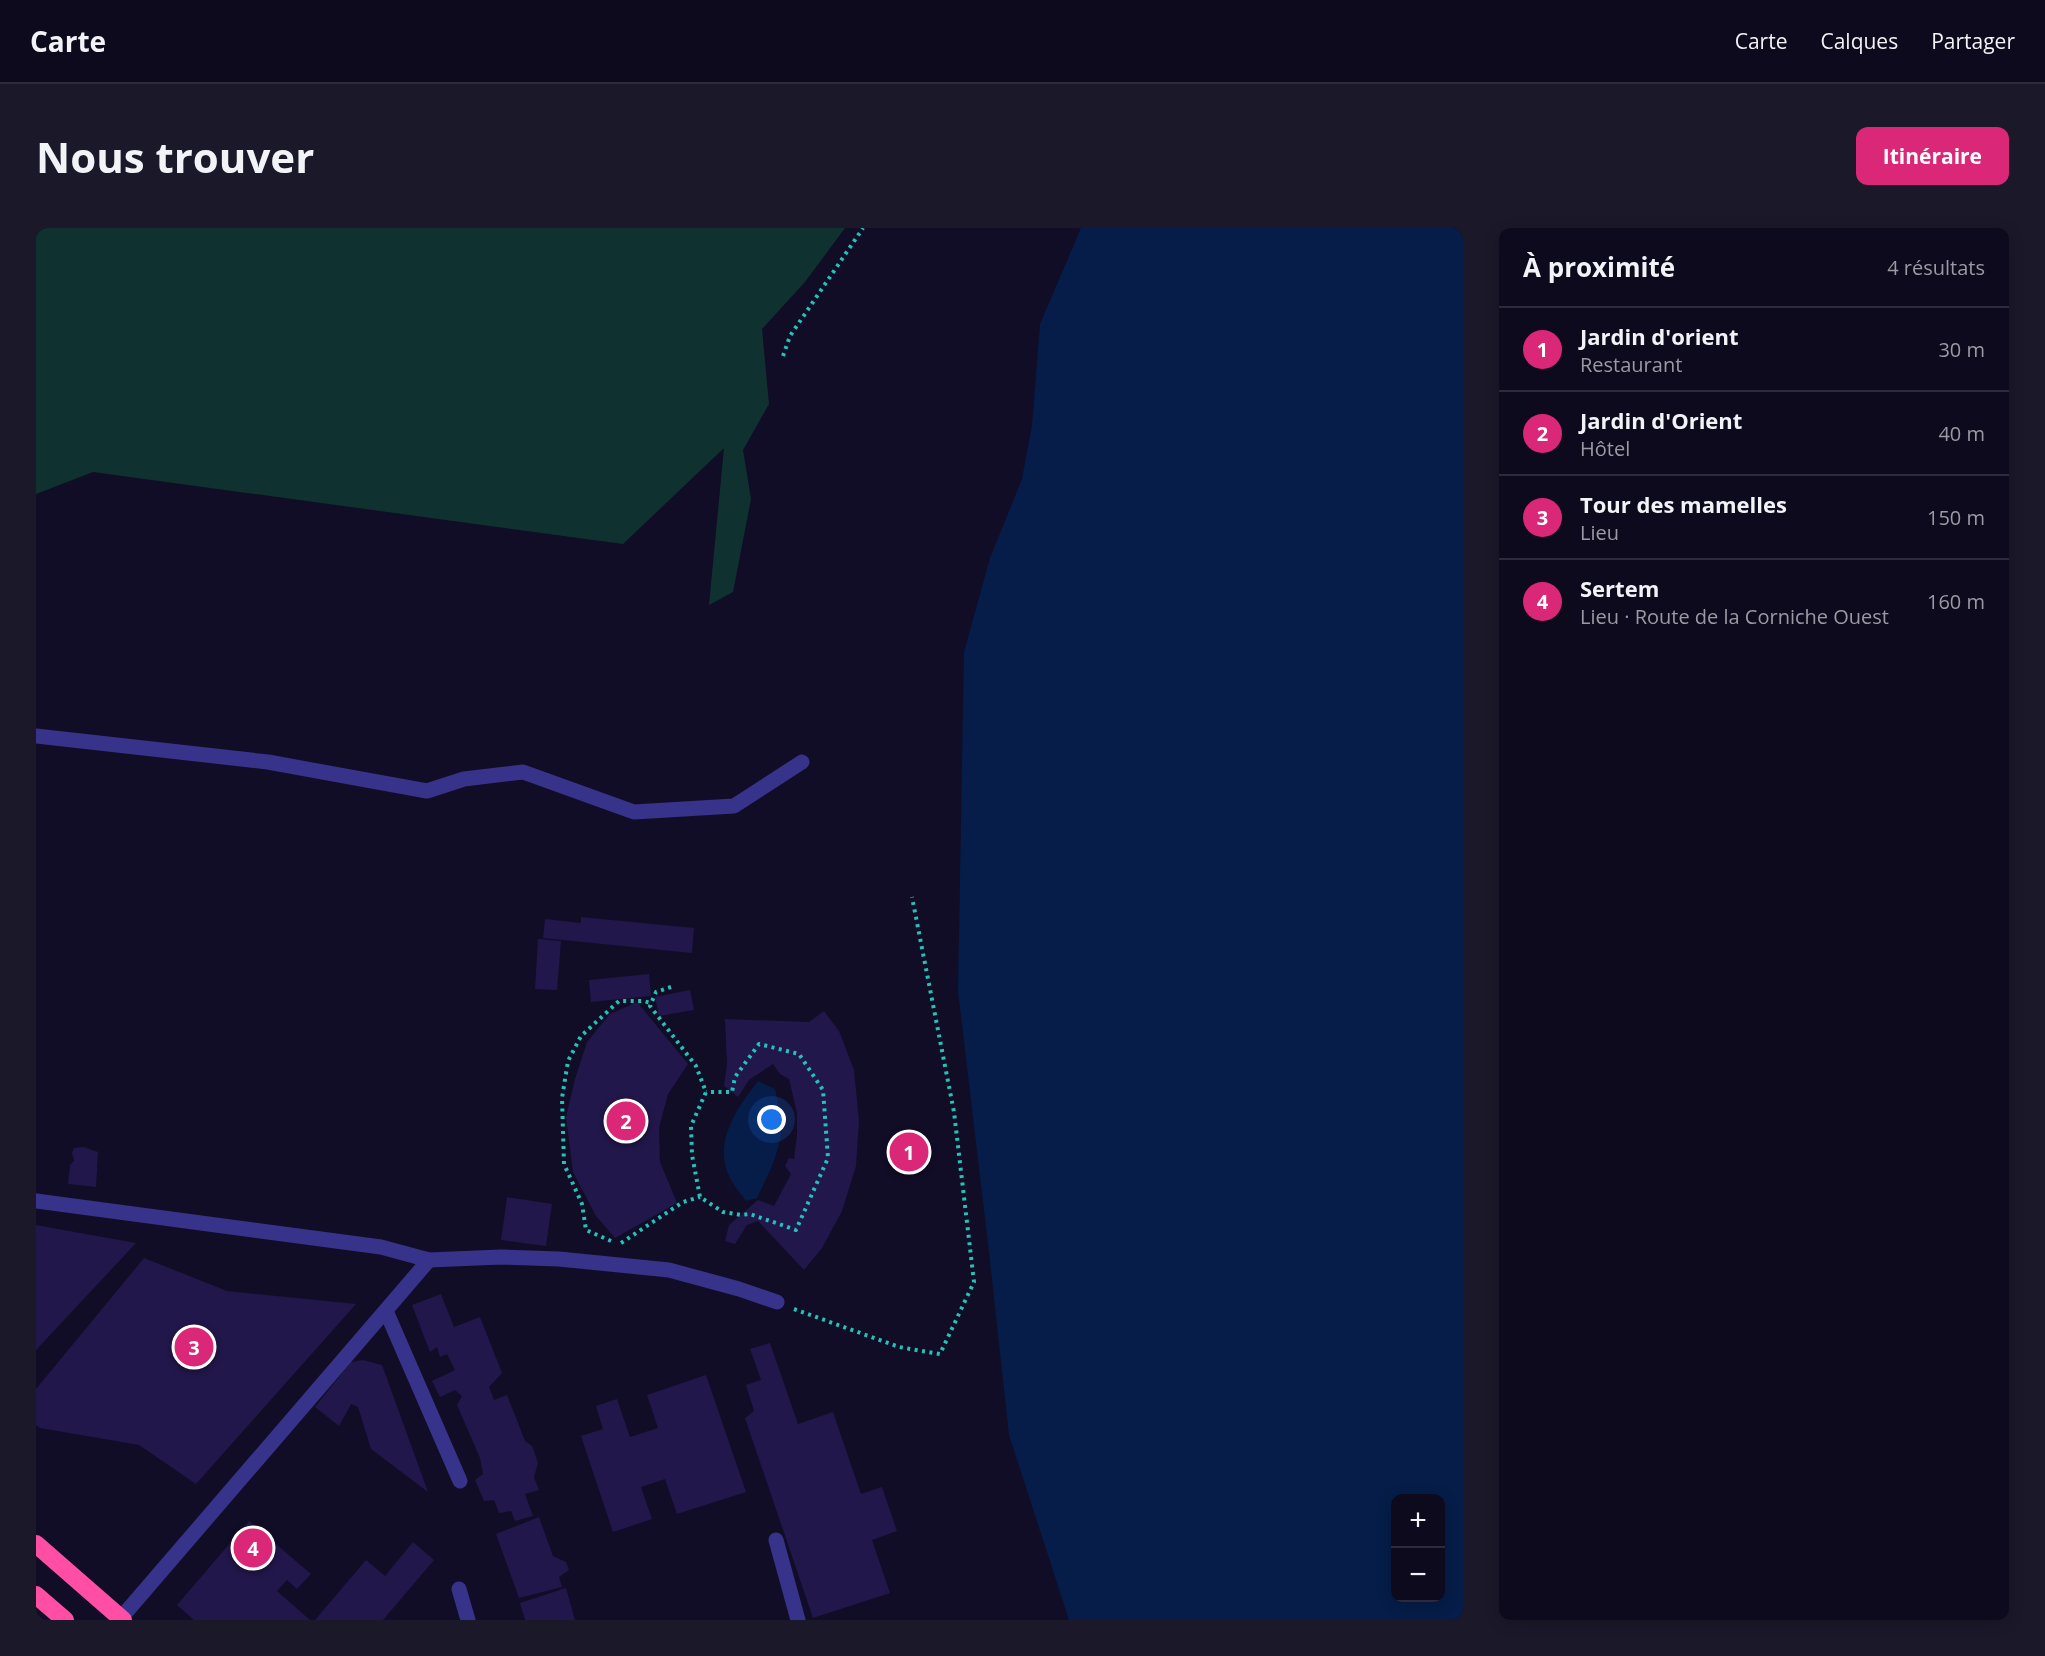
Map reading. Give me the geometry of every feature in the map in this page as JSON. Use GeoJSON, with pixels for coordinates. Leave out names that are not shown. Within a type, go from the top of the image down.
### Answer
{"type":"FeatureCollection","features":[{"type":"Feature","properties":{"kind":"highway"},"geometry":{"type":"LineString","coordinates":[[36,1544],[122,1619]]}},
{"type":"Feature","properties":{"kind":"highway"},"geometry":{"type":"LineString","coordinates":[[36,1595],[65,1620]]}},
{"type":"Feature","properties":{"kind":"street"},"geometry":{"type":"LineString","coordinates":[[36,736],[268,762],[427,791],[464,779],[523,772],[634,812],[734,806],[802,762]]}},
{"type":"Feature","properties":{"kind":"street"},"geometry":{"type":"LineString","coordinates":[[36,1201],[381,1247],[429,1260],[501,1257],[559,1259],[669,1270],[739,1288],[777,1302]]}},
{"type":"Feature","properties":{"kind":"street"},"geometry":{"type":"LineString","coordinates":[[122,1619],[317,1388],[429,1260]]}},
{"type":"Feature","properties":{"kind":"street"},"geometry":{"type":"LineString","coordinates":[[386,1311],[460,1481]]}},
{"type":"Feature","properties":{"kind":"street"},"geometry":{"type":"LineString","coordinates":[[776,1540],[798,1620]]}},
{"type":"Feature","properties":{"kind":"street"},"geometry":{"type":"LineString","coordinates":[[459,1590],[468,1620]]}},
{"type":"Feature","properties":{"kind":"path"},"geometry":{"type":"LineString","coordinates":[[783,356],[790,336],[863,228]]}},
{"type":"Feature","properties":{"kind":"path"},"geometry":{"type":"LineString","coordinates":[[777,1302],[899,1347],[940,1354],[974,1282],[954,1112],[912,897]]}},
{"type":"Feature","properties":{"kind":"path"},"geometry":{"type":"LineString","coordinates":[[671,987],[656,992],[650,1006],[696,1066],[706,1092],[691,1126],[692,1155],[700,1197],[723,1212],[750,1214],[796,1230],[828,1158],[823,1090],[799,1054],[759,1044],[735,1077],[732,1092],[706,1092]]}},
{"type":"Feature","properties":{"kind":"path"},"geometry":{"type":"LineString","coordinates":[[651,1003],[619,1001],[581,1036],[568,1061],[562,1098],[564,1164],[582,1204],[586,1230],[609,1241],[622,1243],[683,1202],[700,1197]]}},
{"type":"Feature","properties":{"kind":"green space"},"geometry":{"type":"Polygon","coordinates":[[[36,228],[845,228],[805,282],[762,329],[769,404],[743,450],[751,499],[733,592],[709,605],[724,448],[623,544],[93,472],[36,494],[36,228]]]}},
{"type":"Feature","properties":{"kind":"water"},"geometry":{"type":"Polygon","coordinates":[[[1081,228],[1463,228],[1463,1620],[1069,1620],[1009,1435],[958,991],[964,652],[990,558],[1022,479],[1032,425],[1040,324],[1081,228]]]}},
{"type":"Feature","properties":{"kind":"water"},"geometry":{"type":"Polygon","coordinates":[[[758,1081],[775,1089],[781,1131],[775,1157],[757,1198],[746,1201],[730,1178],[725,1165],[725,1139],[735,1114],[758,1081]]]}},
{"type":"Feature","properties":{"kind":"building"},"geometry":{"type":"Polygon","coordinates":[[[581,917],[694,928],[692,953],[543,938],[545,919],[581,923],[581,917]]]}},
{"type":"Feature","properties":{"kind":"building"},"geometry":{"type":"Polygon","coordinates":[[[538,939],[561,941],[557,990],[535,989],[538,939]]]}},
{"type":"Feature","properties":{"kind":"building"},"geometry":{"type":"Polygon","coordinates":[[[649,974],[651,996],[591,1002],[589,980],[649,974]]]}},
{"type":"Feature","properties":{"kind":"building"},"geometry":{"type":"Polygon","coordinates":[[[690,990],[694,1010],[659,1016],[655,997],[690,990]]]}},
{"type":"Feature","properties":{"kind":"building"},"geometry":{"type":"Polygon","coordinates":[[[637,1002],[688,1064],[668,1094],[659,1128],[660,1162],[677,1203],[615,1238],[596,1216],[573,1172],[566,1117],[587,1042],[610,1014],[637,1002]]]}},
{"type":"Feature","properties":{"kind":"building"},"geometry":{"type":"Polygon","coordinates":[[[824,1011],[839,1031],[854,1070],[859,1121],[856,1166],[842,1211],[822,1248],[804,1270],[758,1221],[747,1225],[735,1244],[725,1241],[729,1225],[758,1200],[774,1206],[791,1174],[785,1166],[789,1158],[794,1159],[797,1113],[789,1079],[780,1074],[773,1064],[749,1080],[738,1097],[724,1086],[727,1063],[725,1019],[809,1022],[824,1011]]]}},
{"type":"Feature","properties":{"kind":"building"},"geometry":{"type":"Polygon","coordinates":[[[83,1147],[98,1152],[96,1187],[68,1184],[70,1165],[74,1161],[72,1153],[74,1148],[83,1147]]]}},
{"type":"Feature","properties":{"kind":"building"},"geometry":{"type":"Polygon","coordinates":[[[507,1197],[552,1204],[546,1246],[501,1240],[507,1197]]]}},
{"type":"Feature","properties":{"kind":"building"},"geometry":{"type":"Polygon","coordinates":[[[36,1225],[136,1243],[36,1350],[36,1225]]]}},
{"type":"Feature","properties":{"kind":"building"},"geometry":{"type":"Polygon","coordinates":[[[144,1258],[227,1291],[356,1304],[196,1484],[139,1445],[40,1428],[36,1425],[36,1389],[144,1258]]]}},
{"type":"Feature","properties":{"kind":"building"},"geometry":{"type":"Polygon","coordinates":[[[441,1294],[454,1327],[480,1317],[502,1373],[489,1387],[494,1400],[507,1395],[525,1441],[532,1446],[538,1463],[534,1477],[539,1490],[525,1494],[533,1516],[515,1521],[511,1511],[499,1513],[494,1500],[484,1501],[475,1480],[483,1474],[480,1458],[457,1405],[462,1396],[455,1390],[440,1397],[432,1381],[455,1370],[447,1354],[440,1357],[437,1347],[430,1352],[412,1305],[441,1294]]]}},
{"type":"Feature","properties":{"kind":"building"},"geometry":{"type":"Polygon","coordinates":[[[770,1343],[798,1424],[833,1412],[861,1494],[882,1487],[897,1531],[872,1540],[890,1593],[813,1618],[745,1418],[754,1411],[746,1385],[761,1380],[750,1349],[770,1343]]]}},
{"type":"Feature","properties":{"kind":"building"},"geometry":{"type":"Polygon","coordinates":[[[363,1360],[382,1365],[428,1492],[371,1449],[358,1407],[351,1404],[339,1426],[315,1407],[351,1362],[363,1360]]]}},
{"type":"Feature","properties":{"kind":"building"},"geometry":{"type":"Polygon","coordinates":[[[706,1375],[746,1492],[677,1514],[665,1479],[641,1487],[652,1519],[613,1532],[581,1436],[603,1429],[596,1406],[617,1399],[630,1437],[658,1428],[647,1395],[706,1375]]]}},
{"type":"Feature","properties":{"kind":"building"},"geometry":{"type":"Polygon","coordinates":[[[539,1517],[553,1556],[566,1562],[569,1570],[559,1577],[562,1587],[519,1598],[496,1534],[539,1517]]]}},
{"type":"Feature","properties":{"kind":"building"},"geometry":{"type":"Polygon","coordinates":[[[249,1521],[311,1574],[297,1589],[287,1580],[277,1591],[310,1620],[194,1620],[177,1605],[249,1521]]]}},
{"type":"Feature","properties":{"kind":"building"},"geometry":{"type":"Polygon","coordinates":[[[413,1542],[434,1560],[383,1620],[315,1620],[366,1560],[385,1576],[413,1542]]]}},
{"type":"Feature","properties":{"kind":"building"},"geometry":{"type":"Polygon","coordinates":[[[566,1588],[575,1620],[525,1620],[520,1603],[566,1588]]]}},
{"type":"Feature","properties":{"kind":"place","name":"Jardin d'Orient"},"geometry":{"type":"Point","coordinates":[626,1121]}},
{"type":"Feature","properties":{"kind":"place","name":"Jardin d'orient"},"geometry":{"type":"Point","coordinates":[909,1152]}},
{"type":"Feature","properties":{"kind":"place","name":"Tour des mamelles"},"geometry":{"type":"Point","coordinates":[194,1347]}},
{"type":"Feature","properties":{"kind":"place","name":"Sertem"},"geometry":{"type":"Point","coordinates":[253,1548]}}]}
